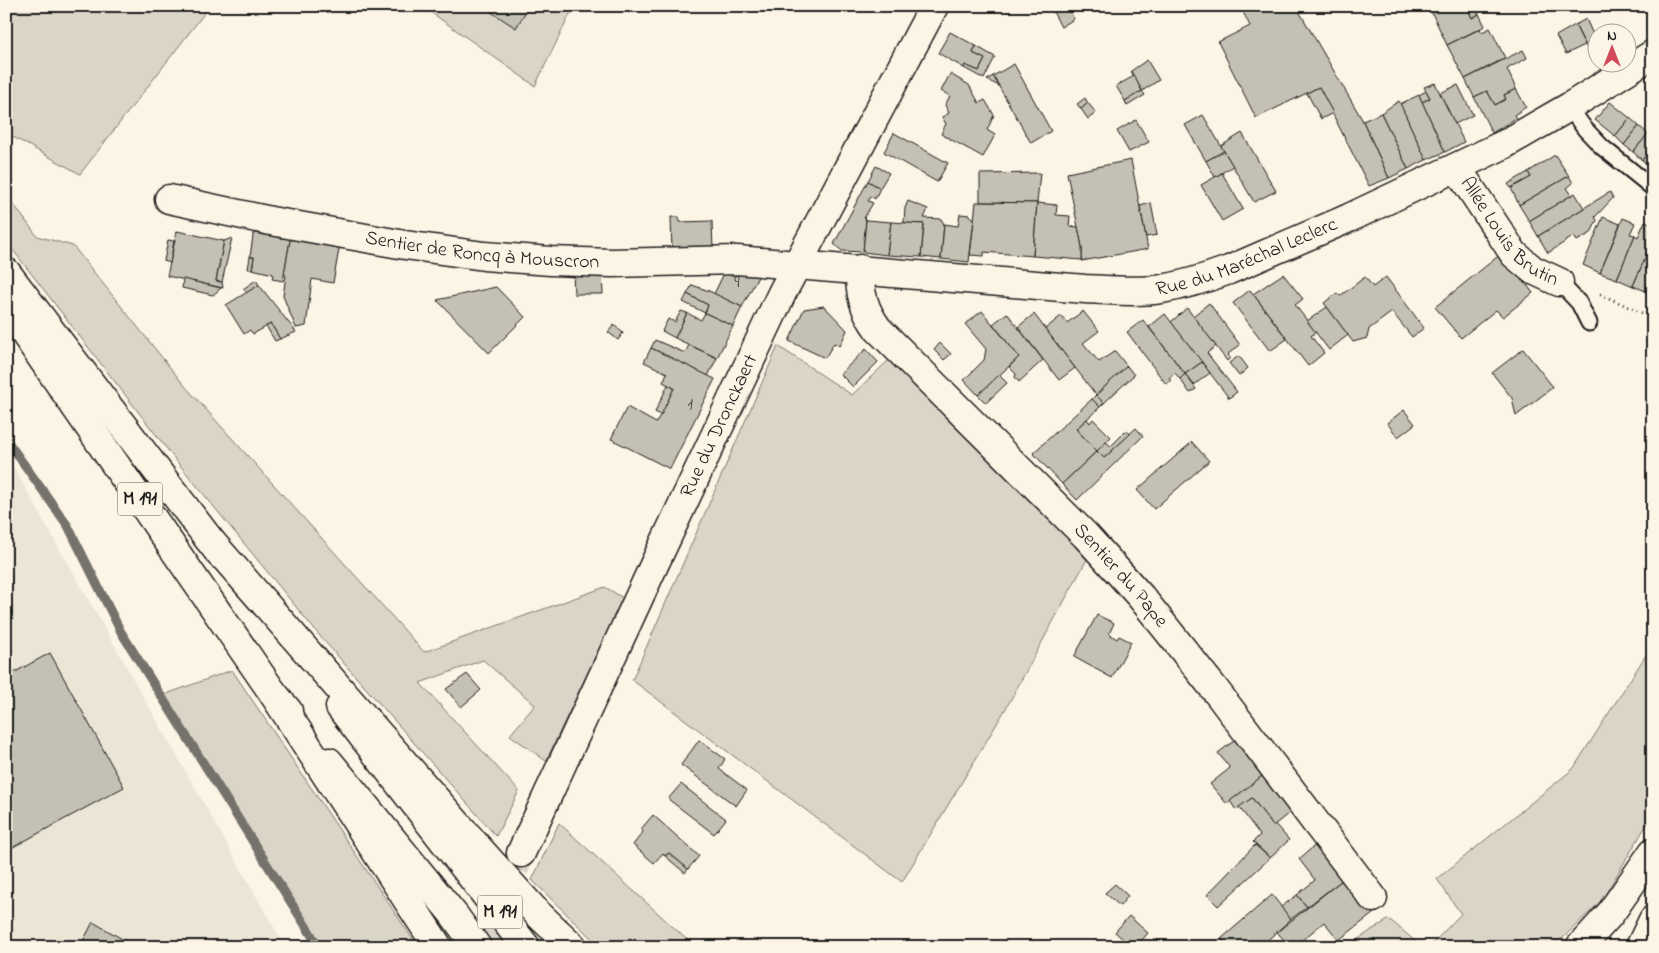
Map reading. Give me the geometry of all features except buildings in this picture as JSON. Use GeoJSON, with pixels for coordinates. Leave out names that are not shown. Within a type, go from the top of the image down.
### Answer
{"type":"FeatureCollection","features":[{"type":"Feature","properties":{"kind":"main road","name":"Rue du Dronckaert"},"geometry":{"type":"LineString","coordinates":[[521,853],[654,565],[797,264],[934,6]]}},
{"type":"Feature","properties":{"kind":"main road","name":"Rue du Maréchal Leclerc"},"geometry":{"type":"LineString","coordinates":[[797,264],[1085,289],[1118,291],[1161,289],[1229,270],[1457,168],[1505,144],[1653,54]]}},
{"type":"Feature","properties":{"kind":"main road","name":"Allée Louis Brutin"},"geometry":{"type":"LineString","coordinates":[[1457,168],[1514,254],[1533,270],[1559,282]]}},
{"type":"Feature","properties":{"kind":"main road","name":"Sentier de Roncq à Mouscron"},"geometry":{"type":"LineString","coordinates":[[169,199],[270,221],[405,245],[484,256],[543,261],[604,263],[737,260],[797,264]]}},
{"type":"Feature","properties":{"kind":"main road","name":"Sentier du Pape"},"geometry":{"type":"LineString","coordinates":[[860,269],[862,297],[872,320],[878,328],[1086,536],[1140,597],[1216,691],[1373,898]]}},
{"type":"Feature","properties":{"kind":"main road","name":"M 191"},"geometry":{"type":"LineString","coordinates":[[6,272],[207,537],[526,947]]}},
{"type":"Feature","properties":{"kind":"main road","name":"M 191"},"geometry":{"type":"LineString","coordinates":[[6,306],[273,693],[454,915],[477,947]]}},
{"type":"Feature","properties":{"kind":"main road"},"geometry":{"type":"LineString","coordinates":[[207,537],[480,850],[537,913],[573,947]]}},
{"type":"Feature","properties":{"kind":"main road"},"geometry":{"type":"LineString","coordinates":[[273,693],[438,947]]}},
{"type":"Feature","properties":{"kind":"main road"},"geometry":{"type":"LineString","coordinates":[[1580,947],[1610,914],[1653,852]]}},
{"type":"Feature","properties":{"kind":"main road"},"geometry":{"type":"LineString","coordinates":[[1640,947],[1653,920]]}},
{"type":"Feature","properties":{"kind":"lane"},"geometry":{"type":"LineString","coordinates":[[1568,107],[1584,129],[1602,147],[1653,188]]}},
{"type":"Feature","properties":{"kind":"lane"},"geometry":{"type":"LineString","coordinates":[[1559,282],[1579,303],[1589,323]]}},
{"type":"Feature","properties":{"kind":"path","name":"Allée Louis Brutin"},"geometry":{"type":"LineString","coordinates":[[1559,282],[1594,292],[1653,318]]}},
{"type":"Feature","properties":{"kind":"shaded area"},"geometry":{"type":"Polygon","coordinates":[[[6,6],[210,6],[80,174],[6,133],[6,6]]]}},
{"type":"Feature","properties":{"kind":"shaded area"},"geometry":{"type":"Polygon","coordinates":[[[422,6],[574,6],[535,86],[422,6]]]}},
{"type":"Feature","properties":{"kind":"shaded area"},"geometry":{"type":"Polygon","coordinates":[[[6,194],[37,236],[73,246],[184,385],[424,652],[605,587],[623,598],[546,761],[510,735],[535,705],[483,660],[420,683],[519,791],[496,836],[319,635],[174,458],[6,241],[6,194]]]}},
{"type":"Feature","properties":{"kind":"shaded area"},"geometry":{"type":"Polygon","coordinates":[[[778,346],[852,395],[891,358],[1091,552],[1005,710],[902,882],[632,680],[778,346]]]}},
{"type":"Feature","properties":{"kind":"shaded area"},"geometry":{"type":"Polygon","coordinates":[[[6,454],[285,947],[6,947],[6,454]]]}},
{"type":"Feature","properties":{"kind":"shaded area"},"geometry":{"type":"Polygon","coordinates":[[[1653,644],[1653,814],[1602,900],[1564,937],[1550,947],[1429,947],[1461,914],[1437,879],[1573,769],[1653,644]]]}},
{"type":"Feature","properties":{"kind":"shaded area"},"geometry":{"type":"Polygon","coordinates":[[[232,670],[418,947],[319,947],[161,696],[232,670]]]}},
{"type":"Feature","properties":{"kind":"shaded area"},"geometry":{"type":"Polygon","coordinates":[[[559,823],[695,947],[604,947],[590,937],[532,880],[559,823]]]}},
{"type":"Feature","properties":{"kind":"shaded area"},"geometry":{"type":"Polygon","coordinates":[[[1389,919],[1422,947],[1346,947],[1389,919]]]}},
{"type":"Feature","properties":{"kind":"waterway"},"geometry":{"type":"LineString","coordinates":[[6,439],[68,526],[121,632],[319,947]]}},
{"type":"Feature","properties":{"kind":"tunnel"},"geometry":{"type":"LineString","coordinates":[[484,947],[521,853]]}}]}
